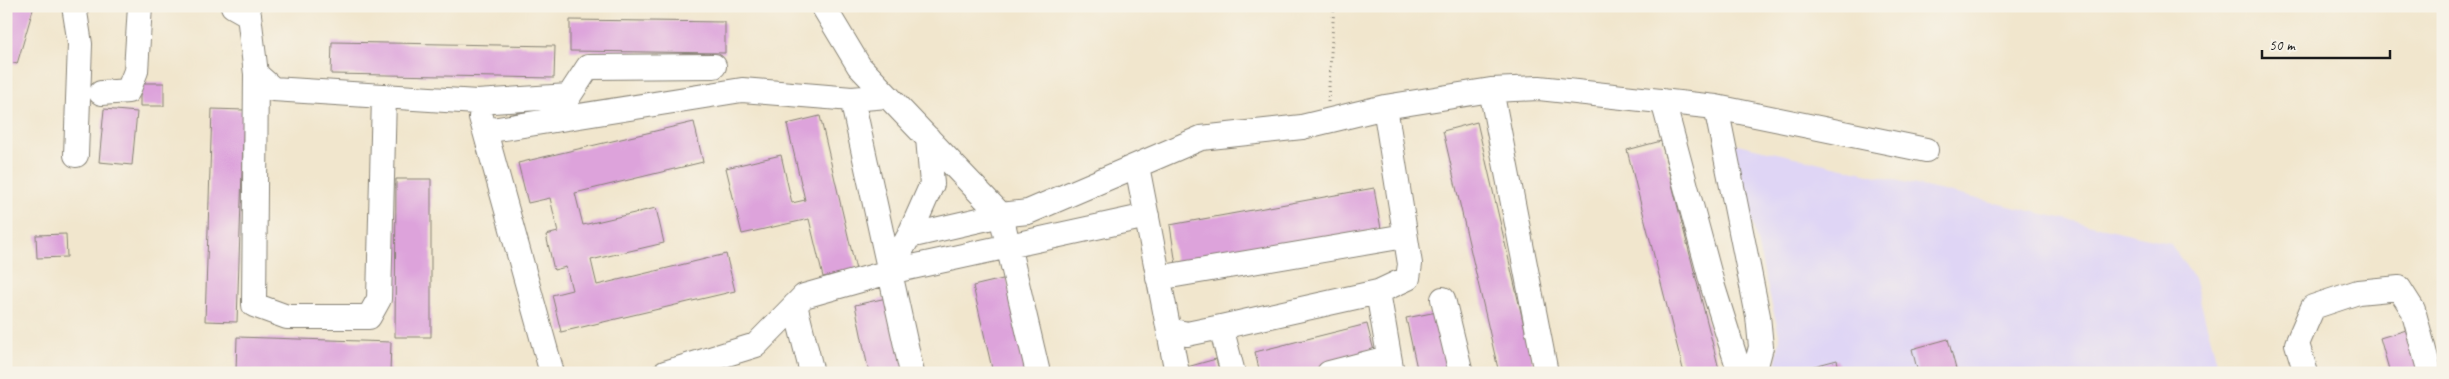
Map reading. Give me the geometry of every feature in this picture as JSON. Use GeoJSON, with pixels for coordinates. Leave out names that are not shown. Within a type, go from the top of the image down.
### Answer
{"type":"FeatureCollection","features":[{"type":"Feature","properties":{"kind":"lane"},"geometry":{"type":"LineString","coordinates":[[74,6],[80,44],[76,155]]}},
{"type":"Feature","properties":{"kind":"lane"},"geometry":{"type":"LineString","coordinates":[[101,93],[128,90],[136,72],[140,6]]}},
{"type":"Feature","properties":{"kind":"lane"},"geometry":{"type":"LineString","coordinates":[[233,6],[250,15],[256,74],[254,305],[287,317],[369,316],[379,299],[384,96]]}},
{"type":"Feature","properties":{"kind":"lane"},"geometry":{"type":"LineString","coordinates":[[824,6],[859,66],[1001,215],[1038,373]]}},
{"type":"Feature","properties":{"kind":"lane"},"geometry":{"type":"LineString","coordinates":[[256,74],[273,89],[477,102],[569,96],[588,66],[714,66]]}},
{"type":"Feature","properties":{"kind":"lane"},"geometry":{"type":"LineString","coordinates":[[909,236],[1001,215],[1028,212],[1201,138],[1302,127],[1385,107],[1491,90],[1539,88],[1716,106],[1926,150]]}},
{"type":"Feature","properties":{"kind":"lane"},"geometry":{"type":"LineString","coordinates":[[485,131],[742,90],[852,98],[888,96]]}},
{"type":"Feature","properties":{"kind":"lane"},"geometry":{"type":"LineString","coordinates":[[1491,90],[1546,373]]}},
{"type":"Feature","properties":{"kind":"lane"},"geometry":{"type":"LineString","coordinates":[[852,98],[912,373]]}},
{"type":"Feature","properties":{"kind":"lane"},"geometry":{"type":"LineString","coordinates":[[1663,101],[1713,287],[1740,373]]}},
{"type":"Feature","properties":{"kind":"lane"},"geometry":{"type":"LineString","coordinates":[[477,102],[552,373]]}},
{"type":"Feature","properties":{"kind":"lane"},"geometry":{"type":"LineString","coordinates":[[1716,106],[1758,316],[1761,347],[1754,373]]}},
{"type":"Feature","properties":{"kind":"lane"},"geometry":{"type":"LineString","coordinates":[[1168,330],[1187,334],[1221,327],[1378,292],[1408,278],[1410,264],[1385,107]]}},
{"type":"Feature","properties":{"kind":"lane"},"geometry":{"type":"LineString","coordinates":[[889,272],[909,236],[932,184],[928,138]]}},
{"type":"Feature","properties":{"kind":"lane"},"geometry":{"type":"LineString","coordinates":[[1137,166],[1177,373]]}},
{"type":"Feature","properties":{"kind":"lane"},"geometry":{"type":"LineString","coordinates":[[665,373],[756,345],[804,296],[889,272],[1147,216]]}},
{"type":"Feature","properties":{"kind":"lane"},"geometry":{"type":"LineString","coordinates":[[1158,278],[1405,236]]}},
{"type":"Feature","properties":{"kind":"lane"},"geometry":{"type":"LineString","coordinates":[[2306,373],[2297,344],[2313,307],[2358,292],[2399,288],[2413,310],[2430,373]]}},
{"type":"Feature","properties":{"kind":"lane"},"geometry":{"type":"LineString","coordinates":[[1329,373],[1390,365],[1378,292]]}},
{"type":"Feature","properties":{"kind":"lane"},"geometry":{"type":"LineString","coordinates":[[1443,298],[1462,373]]}},
{"type":"Feature","properties":{"kind":"lane"},"geometry":{"type":"LineString","coordinates":[[795,305],[812,373]]}},
{"type":"Feature","properties":{"kind":"lane"},"geometry":{"type":"LineString","coordinates":[[1221,327],[1233,373]]}},
{"type":"Feature","properties":{"kind":"path"},"geometry":{"type":"LineString","coordinates":[[1327,110],[1334,6]]}},
{"type":"Feature","properties":{"kind":"shaded area"},"geometry":{"type":"Polygon","coordinates":[[[1733,143],[2170,243],[2194,278],[2220,373],[1774,373],[1780,338],[1733,143]]]}},
{"type":"Feature","properties":{"kind":"building"},"geometry":{"type":"Polygon","coordinates":[[[6,6],[34,6],[17,64],[6,61],[6,6]]]}},
{"type":"Feature","properties":{"kind":"building"},"geometry":{"type":"Polygon","coordinates":[[[570,20],[725,22],[725,53],[570,51],[570,20]]]}},
{"type":"Feature","properties":{"kind":"building"},"geometry":{"type":"Polygon","coordinates":[[[332,42],[555,46],[554,78],[331,74],[332,42]]]}},
{"type":"Feature","properties":{"kind":"building"},"geometry":{"type":"Polygon","coordinates":[[[140,83],[164,83],[164,106],[140,106],[140,83]]]}},
{"type":"Feature","properties":{"kind":"building"},"geometry":{"type":"Polygon","coordinates":[[[104,109],[137,112],[132,165],[99,162],[104,109]]]}},
{"type":"Feature","properties":{"kind":"building"},"geometry":{"type":"Polygon","coordinates":[[[212,109],[244,110],[237,322],[205,321],[212,109]]]}},
{"type":"Feature","properties":{"kind":"building"},"geometry":{"type":"Polygon","coordinates":[[[820,116],[856,270],[823,277],[809,219],[742,234],[726,168],[781,155],[792,203],[805,200],[787,124],[820,116]]]}},
{"type":"Feature","properties":{"kind":"building"},"geometry":{"type":"Polygon","coordinates":[[[694,122],[703,162],[575,193],[583,225],[656,208],[664,243],[591,260],[597,285],[726,254],[735,291],[561,332],[552,295],[572,290],[566,267],[554,270],[546,235],[558,232],[550,198],[528,203],[518,163],[694,122]]]}},
{"type":"Feature","properties":{"kind":"building"},"geometry":{"type":"Polygon","coordinates":[[[1477,122],[1535,373],[1499,373],[1443,131],[1477,122]]]}},
{"type":"Feature","properties":{"kind":"building"},"geometry":{"type":"Polygon","coordinates":[[[1661,141],[1719,369],[1703,373],[1684,373],[1627,150],[1661,141]]]}},
{"type":"Feature","properties":{"kind":"building"},"geometry":{"type":"Polygon","coordinates":[[[396,179],[431,179],[431,337],[395,337],[396,179]]]}},
{"type":"Feature","properties":{"kind":"building"},"geometry":{"type":"Polygon","coordinates":[[[1374,188],[1381,229],[1176,265],[1170,225],[1374,188]]]}},
{"type":"Feature","properties":{"kind":"building"},"geometry":{"type":"Polygon","coordinates":[[[66,234],[67,257],[37,258],[36,235],[66,234]]]}},
{"type":"Feature","properties":{"kind":"building"},"geometry":{"type":"Polygon","coordinates":[[[1007,278],[1029,373],[993,373],[973,286],[1007,278]]]}},
{"type":"Feature","properties":{"kind":"building"},"geometry":{"type":"Polygon","coordinates":[[[891,297],[907,373],[869,373],[855,305],[891,297]]]}},
{"type":"Feature","properties":{"kind":"building"},"geometry":{"type":"Polygon","coordinates":[[[1437,312],[1450,373],[1418,373],[1406,318],[1437,312]]]}},
{"type":"Feature","properties":{"kind":"building"},"geometry":{"type":"Polygon","coordinates":[[[1367,324],[1375,355],[1304,373],[1260,373],[1255,352],[1367,324]]]}},
{"type":"Feature","properties":{"kind":"building"},"geometry":{"type":"Polygon","coordinates":[[[2413,328],[2425,373],[2390,373],[2380,338],[2413,328]]]}},
{"type":"Feature","properties":{"kind":"building"},"geometry":{"type":"Polygon","coordinates":[[[237,337],[391,342],[390,373],[236,371],[237,337]]]}},
{"type":"Feature","properties":{"kind":"building"},"geometry":{"type":"Polygon","coordinates":[[[1948,339],[1957,373],[1918,373],[1912,349],[1948,339]]]}},
{"type":"Feature","properties":{"kind":"building"},"geometry":{"type":"Polygon","coordinates":[[[1216,359],[1220,373],[1189,373],[1187,367],[1216,359]]]}},
{"type":"Feature","properties":{"kind":"building"},"geometry":{"type":"Polygon","coordinates":[[[1837,360],[1840,373],[1800,373],[1799,370],[1837,360]]]}}]}
